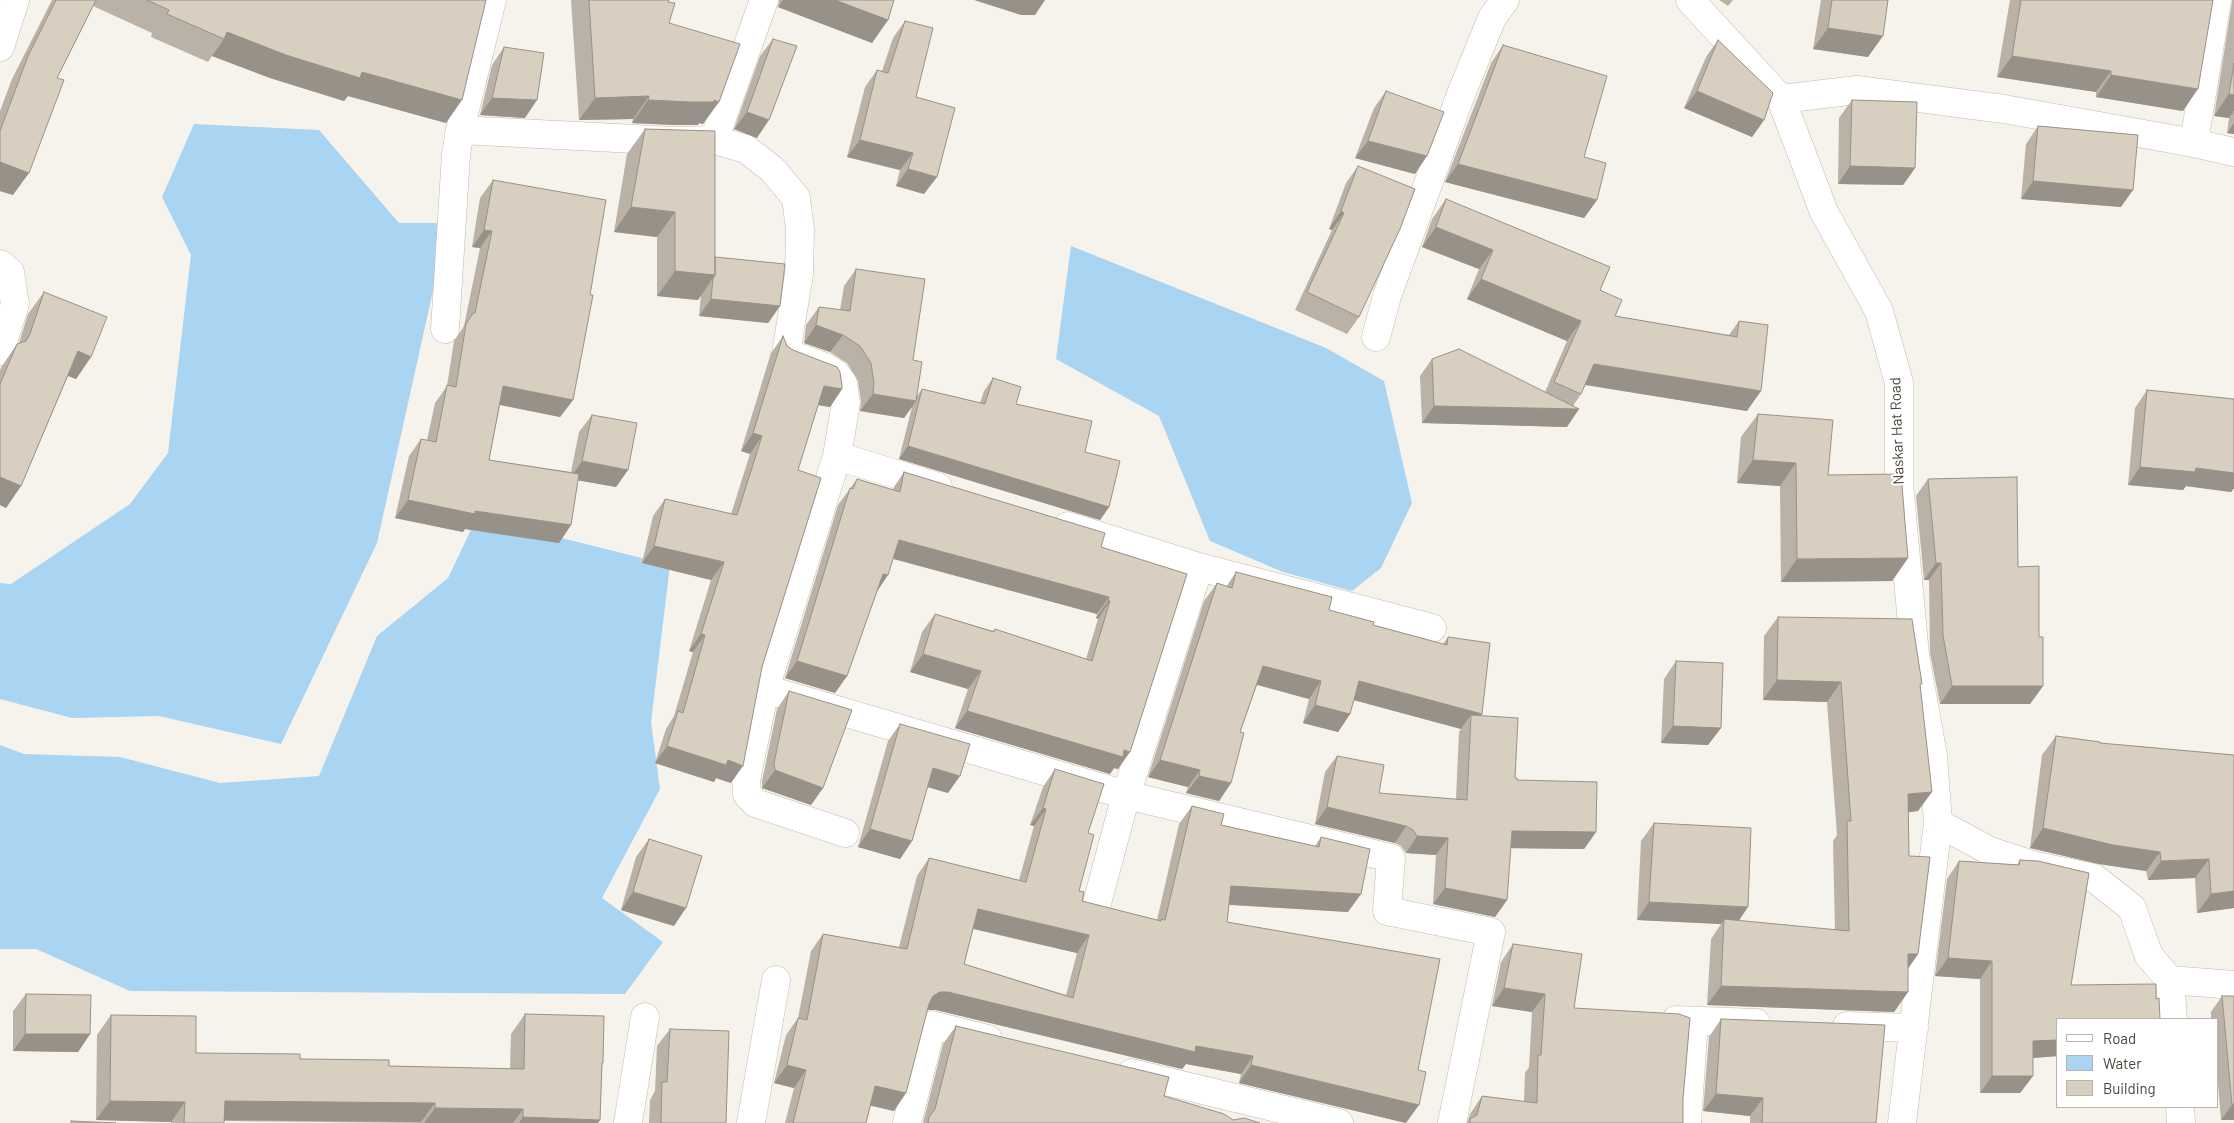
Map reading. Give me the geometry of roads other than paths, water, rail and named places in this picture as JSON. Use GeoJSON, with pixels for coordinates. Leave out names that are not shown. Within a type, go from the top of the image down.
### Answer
{"type":"FeatureCollection","features":[{"type":"Feature","properties":{"kind":"street"},"geometry":{"type":"LineString","coordinates":[[0,47],[15,0]]}},
{"type":"Feature","properties":{"kind":"street"},"geometry":{"type":"LineString","coordinates":[[444,329],[456,155],[460,130],[492,0]]}},
{"type":"Feature","properties":{"kind":"street"},"geometry":{"type":"LineString","coordinates":[[714,140],[764,0]]}},
{"type":"Feature","properties":{"kind":"street"},"geometry":{"type":"LineString","coordinates":[[1376,338],[1387,296],[1462,94],[1492,18],[1504,0]]}},
{"type":"Feature","properties":{"kind":"street","name":"Naskar Hat Road"},"geometry":{"type":"LineString","coordinates":[[1690,0],[1781,99],[1824,212],[1879,311],[1899,383],[1899,484],[1915,655],[1933,756],[1938,824],[1902,1123]]}},
{"type":"Feature","properties":{"kind":"street"},"geometry":{"type":"LineString","coordinates":[[2194,143],[2216,0]]}},
{"type":"Feature","properties":{"kind":"street"},"geometry":{"type":"LineString","coordinates":[[1781,99],[1857,90],[2004,109],[2234,152]]}},
{"type":"Feature","properties":{"kind":"street"},"geometry":{"type":"LineString","coordinates":[[460,130],[675,141],[714,140],[746,149],[773,170],[796,198],[800,229],[799,274],[786,353],[825,367],[835,373],[843,383],[846,403],[837,456],[765,689],[746,780],[747,794],[754,804],[845,832]]}},
{"type":"Feature","properties":{"kind":"street"},"geometry":{"type":"LineString","coordinates":[[0,264],[10,272],[15,304],[0,351]]}},
{"type":"Feature","properties":{"kind":"street"},"geometry":{"type":"LineString","coordinates":[[837,456],[961,494]]}},
{"type":"Feature","properties":{"kind":"street"},"geometry":{"type":"LineString","coordinates":[[1047,520],[1199,567],[1432,628]]}},
{"type":"Feature","properties":{"kind":"street"},"geometry":{"type":"LineString","coordinates":[[1096,907],[1126,795],[1199,567]]}},
{"type":"Feature","properties":{"kind":"street"},"geometry":{"type":"LineString","coordinates":[[765,689],[1126,795],[1391,858],[1386,911],[1491,932],[1452,1123]]}},
{"type":"Feature","properties":{"kind":"street"},"geometry":{"type":"LineString","coordinates":[[1938,824],[1990,851],[2036,866],[2094,878],[2132,908],[2149,956],[2170,980],[2173,1018]]}},
{"type":"Feature","properties":{"kind":"street"},"geometry":{"type":"LineString","coordinates":[[751,1123],[776,980]]}},
{"type":"Feature","properties":{"kind":"street"},"geometry":{"type":"LineString","coordinates":[[2170,980],[2234,985]]}},
{"type":"Feature","properties":{"kind":"street"},"geometry":{"type":"LineString","coordinates":[[628,1123],[645,1017]]}},
{"type":"Feature","properties":{"kind":"street"},"geometry":{"type":"LineString","coordinates":[[1687,1123],[1685,1021],[1784,1024]]}},
{"type":"Feature","properties":{"kind":"street"},"geometry":{"type":"LineString","coordinates":[[1824,1025],[1914,1028]]}},
{"type":"Feature","properties":{"kind":"street"},"geometry":{"type":"LineString","coordinates":[[907,1123],[932,1026],[1009,1044]]}},
{"type":"Feature","properties":{"kind":"street"},"geometry":{"type":"LineString","coordinates":[[1105,1067],[1339,1123]]}},
{"type":"Feature","properties":{"kind":"street"},"geometry":{"type":"LineString","coordinates":[[1224,1123],[1230,1096]]}},
{"type":"Feature","properties":{"kind":"street"},"geometry":{"type":"LineString","coordinates":[[2180,1108],[2182,1123]]}},
{"type":"Feature","properties":{"kind":"water"},"geometry":{"type":"Polygon","coordinates":[[[194,124],[319,130],[399,223],[448,223],[377,543],[281,744],[159,716],[72,718],[0,699],[0,583],[11,584],[130,504],[168,453],[191,255],[162,197],[194,124]]]}},
{"type":"Feature","properties":{"kind":"water"},"geometry":{"type":"Polygon","coordinates":[[[1071,246],[1326,348],[1384,381],[1412,503],[1381,568],[1352,591],[1283,572],[1210,541],[1159,416],[1056,359],[1071,246]]]}},
{"type":"Feature","properties":{"kind":"water"},"geometry":{"type":"Polygon","coordinates":[[[477,517],[670,565],[651,722],[660,789],[602,898],[663,942],[625,994],[130,991],[36,949],[0,949],[0,745],[24,754],[120,757],[220,783],[319,776],[377,636],[448,578],[477,517]]]}}]}
